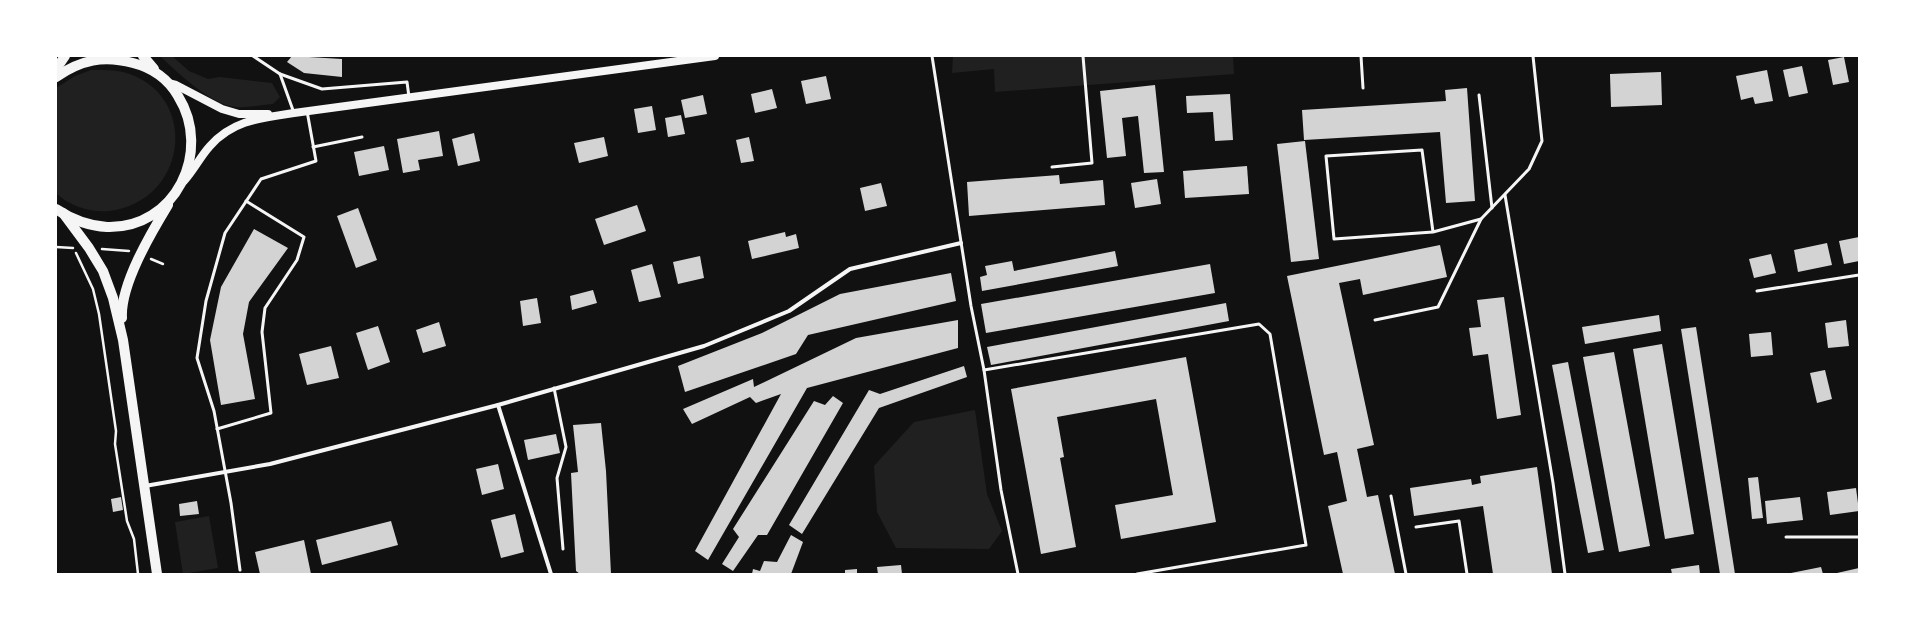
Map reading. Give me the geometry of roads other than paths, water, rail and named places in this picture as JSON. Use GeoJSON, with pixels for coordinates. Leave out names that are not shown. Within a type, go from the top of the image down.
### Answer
{"type":"FeatureCollection","features":[{"type":"Feature","properties":{"kind":"main road"},"geometry":{"type":"LineString","coordinates":[[56,69],[65,56]]}},
{"type":"Feature","properties":{"kind":"main road"},"geometry":{"type":"LineString","coordinates":[[143,56],[156,72],[168,83],[184,106],[191,128],[192,150],[187,173],[156,226],[124,292],[121,311],[123,340],[157,574]]}},
{"type":"Feature","properties":{"kind":"main road"},"geometry":{"type":"LineString","coordinates":[[59,211],[85,223],[108,227],[131,224],[154,213],[178,189],[209,147],[223,133],[242,123],[285,114],[715,56]]}},
{"type":"Feature","properties":{"kind":"main road"},"geometry":{"type":"LineString","coordinates":[[56,77],[71,67],[93,60],[118,59],[141,65],[156,72]]}},
{"type":"Feature","properties":{"kind":"main road"},"geometry":{"type":"LineString","coordinates":[[168,83],[176,85],[222,109],[239,114],[285,114]]}},
{"type":"Feature","properties":{"kind":"main road"},"geometry":{"type":"LineString","coordinates":[[59,211],[89,248],[103,271],[123,340]]}},
{"type":"Feature","properties":{"kind":"street"},"geometry":{"type":"LineString","coordinates":[[145,486],[270,464],[498,404],[712,343],[789,311],[850,269],[961,243]]}},
{"type":"Feature","properties":{"kind":"street"},"geometry":{"type":"LineString","coordinates":[[498,404],[551,574]]}},
{"type":"Feature","properties":{"kind":"lane"},"geometry":{"type":"LineString","coordinates":[[253,56],[280,74],[322,89],[407,82],[409,97]]}},
{"type":"Feature","properties":{"kind":"lane"},"geometry":{"type":"LineString","coordinates":[[932,56],[971,306],[984,370],[1001,490],[1018,574]]}},
{"type":"Feature","properties":{"kind":"lane"},"geometry":{"type":"LineString","coordinates":[[1052,167],[1092,163],[1083,56]]}},
{"type":"Feature","properties":{"kind":"lane"},"geometry":{"type":"LineString","coordinates":[[1361,56],[1363,88]]}},
{"type":"Feature","properties":{"kind":"lane"},"geometry":{"type":"LineString","coordinates":[[1375,320],[1438,307],[1481,219],[1529,169],[1542,140],[1533,56]]}},
{"type":"Feature","properties":{"kind":"lane"},"geometry":{"type":"LineString","coordinates":[[280,74],[294,113]]}},
{"type":"Feature","properties":{"kind":"lane"},"geometry":{"type":"LineString","coordinates":[[1479,95],[1492,208]]}},
{"type":"Feature","properties":{"kind":"lane"},"geometry":{"type":"LineString","coordinates":[[240,570],[214,411],[197,358],[206,300],[225,233],[261,179],[316,161],[307,111]]}},
{"type":"Feature","properties":{"kind":"lane"},"geometry":{"type":"LineString","coordinates":[[313,147],[362,137]]}},
{"type":"Feature","properties":{"kind":"lane"},"geometry":{"type":"LineString","coordinates":[[1433,232],[1422,150],[1326,156],[1334,239],[1433,232],[1481,219]]}},
{"type":"Feature","properties":{"kind":"lane"},"geometry":{"type":"LineString","coordinates":[[1505,195],[1553,483],[1565,574]]}},
{"type":"Feature","properties":{"kind":"lane"},"geometry":{"type":"LineString","coordinates":[[217,429],[271,413],[262,332],[265,308],[297,260],[304,237],[246,201]]}},
{"type":"Feature","properties":{"kind":"lane"},"geometry":{"type":"LineString","coordinates":[[1757,291],[1859,275]]}},
{"type":"Feature","properties":{"kind":"lane"},"geometry":{"type":"LineString","coordinates":[[984,370],[1258,324],[1270,334],[1306,545],[1137,574]]}},
{"type":"Feature","properties":{"kind":"lane"},"geometry":{"type":"LineString","coordinates":[[554,388],[566,447],[557,478],[563,549]]}},
{"type":"Feature","properties":{"kind":"lane"},"geometry":{"type":"LineString","coordinates":[[1391,496],[1406,574]]}},
{"type":"Feature","properties":{"kind":"lane"},"geometry":{"type":"LineString","coordinates":[[1416,527],[1459,521],[1467,574]]}},
{"type":"Feature","properties":{"kind":"lane"},"geometry":{"type":"LineString","coordinates":[[1786,537],[1859,537]]}}]}
